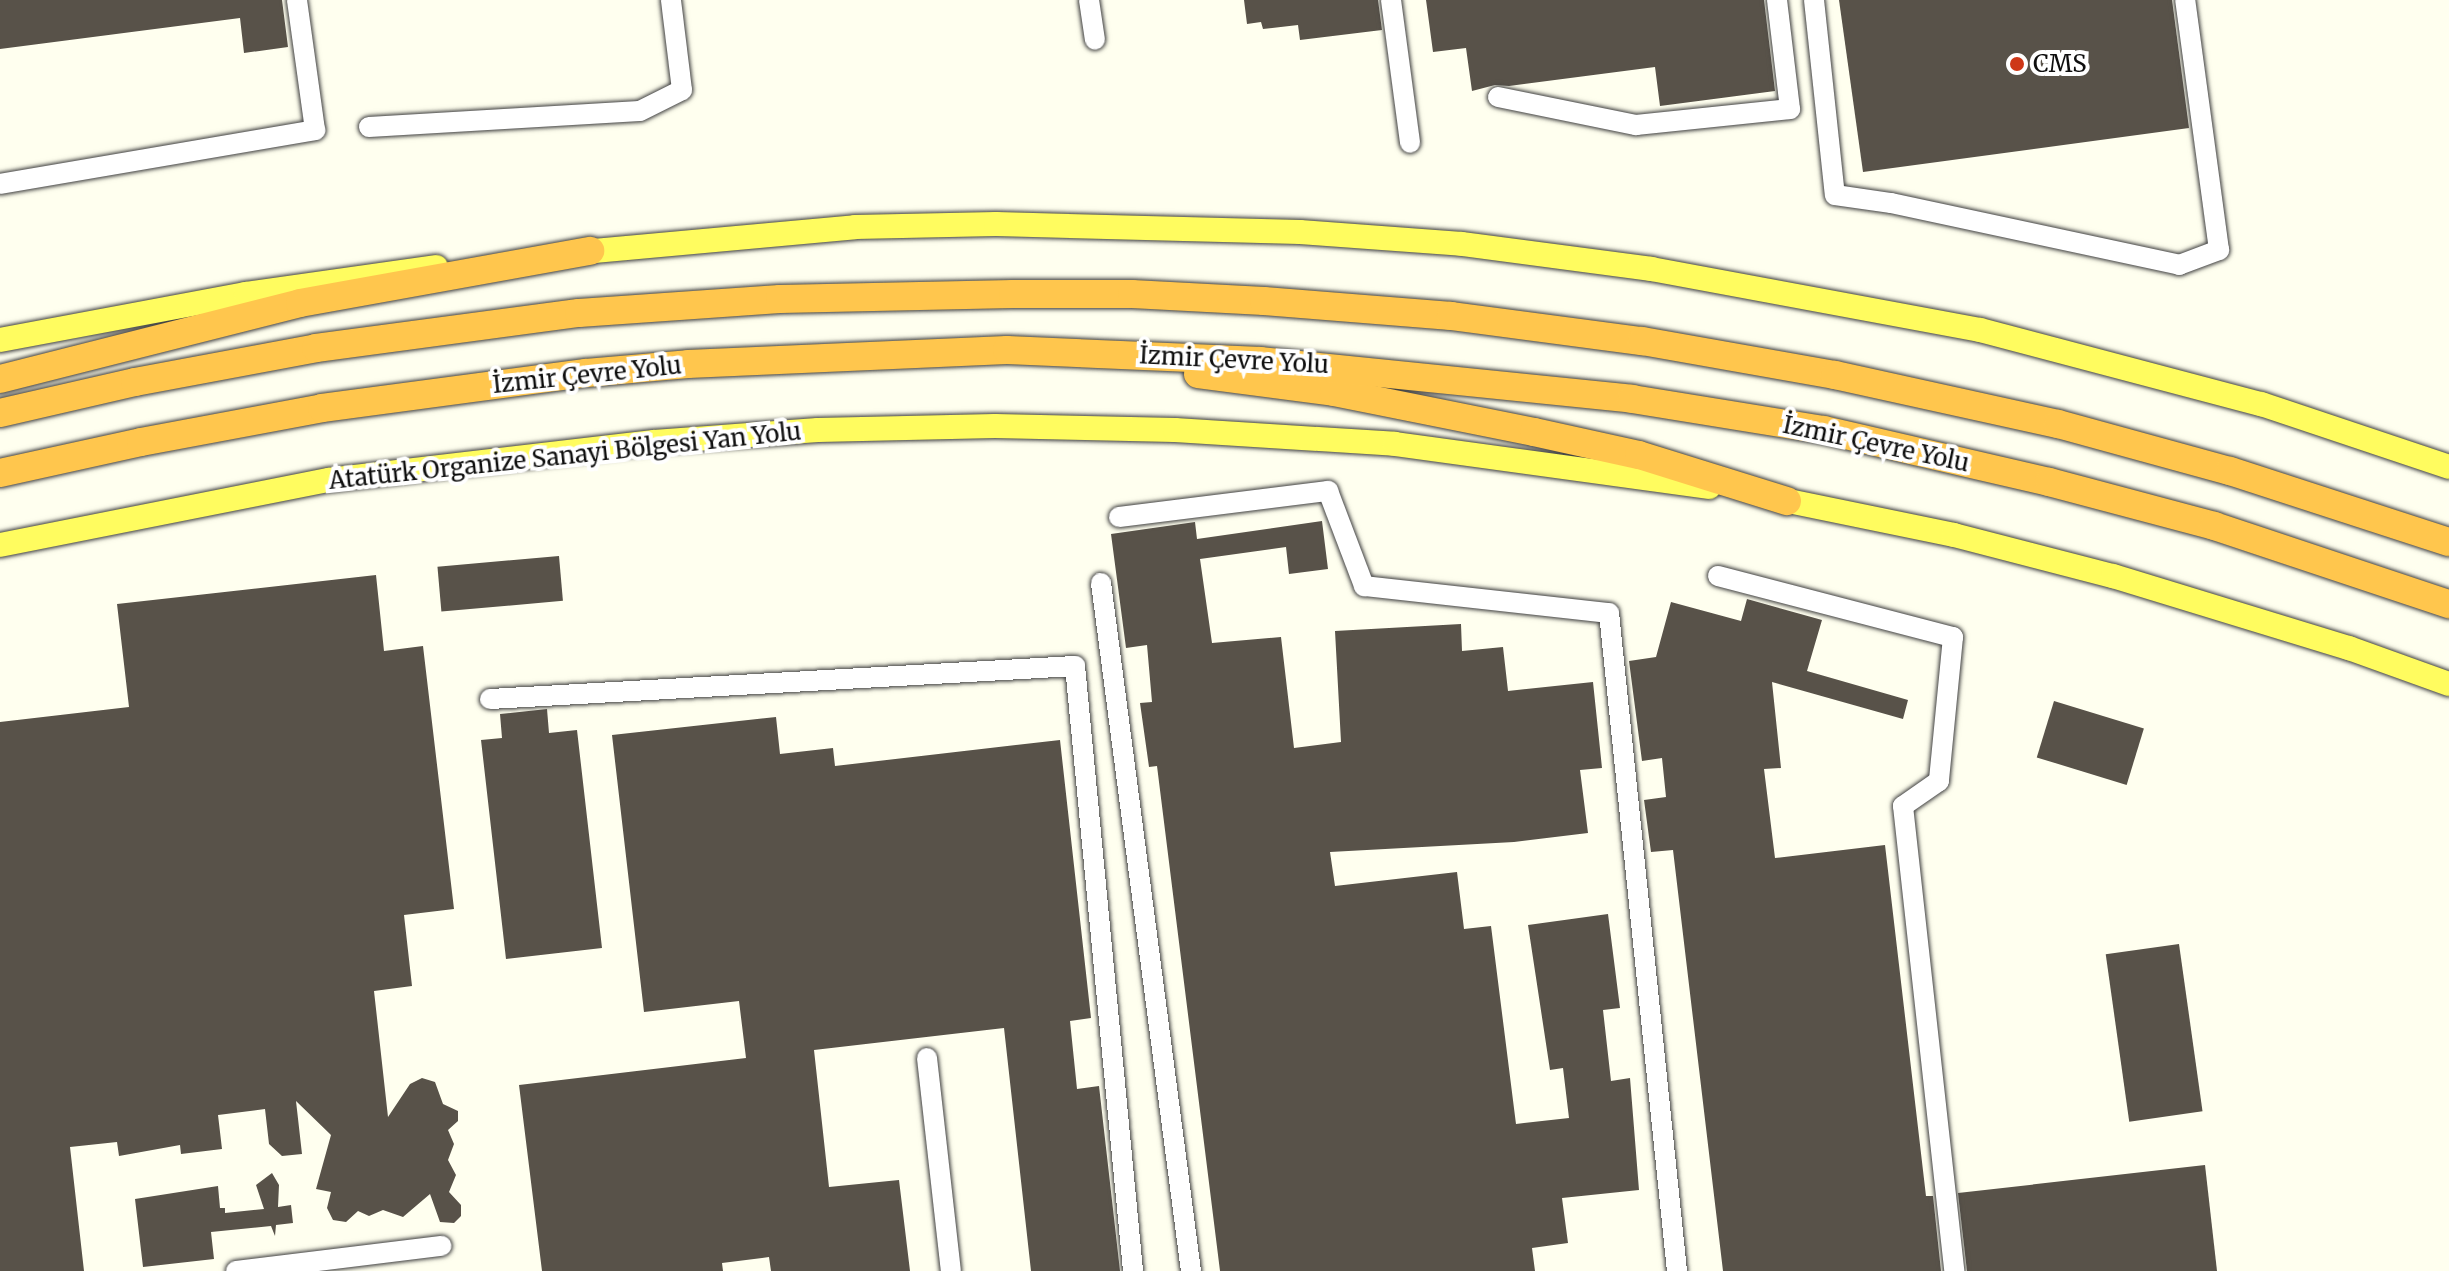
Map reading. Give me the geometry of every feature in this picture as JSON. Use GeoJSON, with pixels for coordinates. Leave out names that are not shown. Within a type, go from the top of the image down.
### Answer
{"type":"FeatureCollection","features":[{"type":"Feature","properties":{"kind":"highway"},"geometry":{"type":"LineString","coordinates":[[0,379],[300,303],[590,251]]}},
{"type":"Feature","properties":{"kind":"highway"},"geometry":{"type":"LineString","coordinates":[[0,413],[135,382],[316,348],[579,313],[796,299],[1132,294],[1235,299],[1451,316],[1642,341],[1835,375],[2058,424],[2230,471],[2449,542]]}},
{"type":"Feature","properties":{"kind":"highway"},"geometry":{"type":"LineString","coordinates":[[1007,350],[1334,392],[1639,455],[1787,501]]}},
{"type":"Feature","properties":{"kind":"highway","name":"İzmir Çevre Yolu"},"geometry":{"type":"LineString","coordinates":[[0,473],[141,442],[322,408],[571,375],[734,361],[1007,350],[1352,367],[1632,399],[1824,430],[2033,478],[2214,526],[2449,604]]}},
{"type":"Feature","properties":{"kind":"main road"},"geometry":{"type":"LineString","coordinates":[[0,340],[80,322],[385,272],[855,227],[996,224],[1300,232],[1462,244],[1651,269],[1980,330],[2261,404],[2449,467]]}},
{"type":"Feature","properties":{"kind":"main road","name":"Atatürk Organize Sanayi Bölgesi Yan Yolu"},"geometry":{"type":"LineString","coordinates":[[0,545],[329,480],[654,442],[833,429],[995,426],[1175,430],[1395,444],[1641,475],[1787,501],[1954,535],[2113,576],[2349,648],[2449,684]]}},
{"type":"Feature","properties":{"kind":"lane"},"geometry":{"type":"LineString","coordinates":[[0,184],[315,130],[297,0]]}},
{"type":"Feature","properties":{"kind":"lane"},"geometry":{"type":"LineString","coordinates":[[369,127],[640,111],[682,90],[671,0]]}},
{"type":"Feature","properties":{"kind":"lane"},"geometry":{"type":"LineString","coordinates":[[1089,0],[1095,40]]}},
{"type":"Feature","properties":{"kind":"lane"},"geometry":{"type":"LineString","coordinates":[[1391,0],[1410,143]]}},
{"type":"Feature","properties":{"kind":"lane"},"geometry":{"type":"LineString","coordinates":[[1498,97],[1636,125],[1790,109],[1777,0]]}},
{"type":"Feature","properties":{"kind":"lane"},"geometry":{"type":"LineString","coordinates":[[1814,0],[1835,195],[1891,203],[2179,265],[2219,250],[2185,0]]}},
{"type":"Feature","properties":{"kind":"lane"},"geometry":{"type":"LineString","coordinates":[[1119,517],[1328,491],[1364,586],[1609,613],[1677,1271]]}},
{"type":"Feature","properties":{"kind":"lane"},"geometry":{"type":"LineString","coordinates":[[1718,576],[1953,637],[1939,781],[1903,806],[1954,1271]]}},
{"type":"Feature","properties":{"kind":"lane"},"geometry":{"type":"LineString","coordinates":[[1101,583],[1191,1271]]}},
{"type":"Feature","properties":{"kind":"lane"},"geometry":{"type":"LineString","coordinates":[[490,699],[1075,666],[1133,1271]]}},
{"type":"Feature","properties":{"kind":"lane"},"geometry":{"type":"LineString","coordinates":[[927,1058],[951,1271]]}},
{"type":"Feature","properties":{"kind":"lane"},"geometry":{"type":"LineString","coordinates":[[236,1271],[441,1246]]}},
{"type":"Feature","properties":{"kind":"building"},"geometry":{"type":"Polygon","coordinates":[[[0,0],[282,0],[288,47],[244,53],[240,18],[0,49],[0,0]]]}},
{"type":"Feature","properties":{"kind":"building"},"geometry":{"type":"Polygon","coordinates":[[[1244,0],[1378,0],[1382,30],[1300,40],[1298,25],[1263,29],[1261,22],[1247,24],[1244,0]]]}},
{"type":"Feature","properties":{"kind":"building"},"geometry":{"type":"Polygon","coordinates":[[[1426,0],[1764,0],[1775,91],[1660,106],[1655,67],[1509,86],[1495,85],[1472,91],[1466,48],[1433,52],[1426,0]]]}},
{"type":"Feature","properties":{"kind":"building","name":"CMS"},"geometry":{"type":"Polygon","coordinates":[[[1839,0],[2172,0],[2189,128],[1863,172],[1839,0]]]}},
{"type":"Feature","properties":{"kind":"building"},"geometry":{"type":"Polygon","coordinates":[[[1322,521],[1328,569],[1289,574],[1286,547],[1200,559],[1212,643],[1281,637],[1294,748],[1341,742],[1335,631],[1461,624],[1462,651],[1503,647],[1508,691],[1593,682],[1602,768],[1580,770],[1588,833],[1514,842],[1330,852],[1335,886],[1457,872],[1464,929],[1491,926],[1516,1124],[1569,1118],[1563,1068],[1550,1070],[1528,925],[1608,914],[1620,1008],[1603,1010],[1611,1081],[1630,1078],[1639,1190],[1562,1198],[1568,1243],[1532,1248],[1535,1271],[1220,1271],[1157,766],[1149,767],[1140,703],[1152,702],[1147,645],[1126,648],[1111,534],[1195,522],[1197,539],[1322,521]]]}},
{"type":"Feature","properties":{"kind":"building"},"geometry":{"type":"Polygon","coordinates":[[[559,556],[563,601],[441,611],[437,567],[559,556]]]}},
{"type":"Feature","properties":{"kind":"building"},"geometry":{"type":"Polygon","coordinates":[[[376,575],[384,651],[423,646],[454,909],[404,915],[412,986],[374,991],[388,1117],[410,1084],[422,1078],[435,1082],[443,1104],[458,1111],[458,1121],[448,1130],[454,1144],[448,1160],[456,1175],[449,1192],[461,1205],[461,1216],[454,1223],[440,1222],[430,1194],[403,1217],[383,1210],[369,1216],[358,1211],[346,1222],[333,1220],[327,1208],[331,1192],[316,1189],[331,1135],[296,1101],[302,1154],[282,1156],[269,1144],[265,1109],[218,1115],[222,1149],[181,1154],[180,1145],[119,1156],[117,1142],[70,1147],[84,1271],[0,1271],[0,722],[129,707],[117,604],[376,575]]]}},
{"type":"Feature","properties":{"kind":"building"},"geometry":{"type":"Polygon","coordinates":[[[1747,599],[1822,620],[1807,671],[1908,700],[1903,719],[1772,682],[1781,768],[1764,769],[1775,858],[1885,845],[1926,1196],[1933,1196],[1941,1271],[1723,1271],[1673,850],[1651,852],[1644,800],[1666,797],[1662,758],[1642,761],[1629,661],[1656,657],[1671,602],[1741,621],[1747,599]]]}},
{"type":"Feature","properties":{"kind":"building"},"geometry":{"type":"Polygon","coordinates":[[[2054,701],[2144,728],[2127,785],[2037,757],[2054,701]]]}},
{"type":"Feature","properties":{"kind":"building"},"geometry":{"type":"Polygon","coordinates":[[[547,709],[549,733],[577,730],[602,948],[506,959],[481,740],[502,738],[500,714],[547,709]]]}},
{"type":"Feature","properties":{"kind":"building"},"geometry":{"type":"Polygon","coordinates":[[[776,717],[780,754],[833,748],[835,766],[1060,740],[1091,1018],[1070,1021],[1077,1089],[1099,1086],[1120,1271],[1031,1271],[1004,1028],[814,1050],[829,1187],[899,1180],[910,1271],[771,1271],[769,1257],[722,1263],[723,1271],[542,1271],[519,1085],[746,1058],[739,1001],[644,1012],[612,735],[776,717]]]}},
{"type":"Feature","properties":{"kind":"building"},"geometry":{"type":"Polygon","coordinates":[[[2179,944],[2203,1111],[2129,1122],[2106,954],[2179,944]]]}},
{"type":"Feature","properties":{"kind":"building"},"geometry":{"type":"Polygon","coordinates":[[[2205,1165],[2217,1271],[1967,1271],[1958,1193],[2205,1165]]]}},
{"type":"Feature","properties":{"kind":"building"},"geometry":{"type":"Polygon","coordinates":[[[272,1173],[279,1185],[278,1207],[291,1205],[293,1223],[276,1225],[275,1236],[271,1226],[211,1232],[214,1259],[143,1267],[135,1199],[218,1186],[220,1208],[225,1208],[225,1213],[264,1209],[256,1185],[272,1173]]]}},
{"type":"Feature","properties":{"kind":"place","name":"CMS"},"geometry":{"type":"Point","coordinates":[2017,64]}}]}
